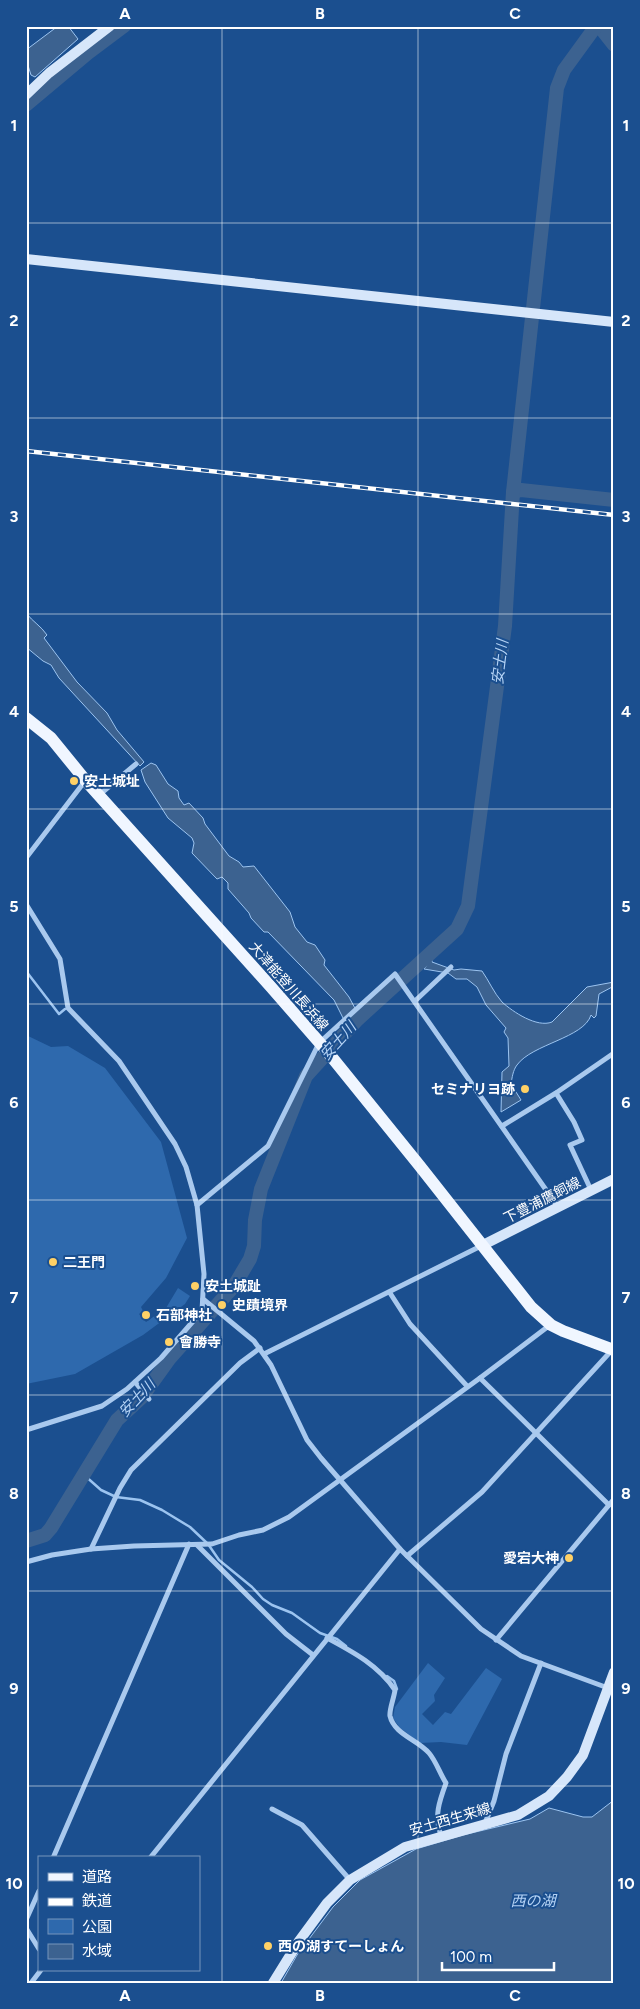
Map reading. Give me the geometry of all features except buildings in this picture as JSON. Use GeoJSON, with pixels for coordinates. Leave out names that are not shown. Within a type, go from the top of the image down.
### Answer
{"type":"FeatureCollection","features":[{"type":"Feature","properties":{"kind":"main road","name":"大津能登川長浜線"},"geometry":{"type":"LineString","coordinates":[[26,718],[42,728],[52,738],[99,796],[264,979],[325,1050],[531,1307],[551,1325],[587,1341],[613,1349]]}},
{"type":"Feature","properties":{"kind":"street"},"geometry":{"type":"LineString","coordinates":[[26,95],[49,73],[110,26]]}},
{"type":"Feature","properties":{"kind":"street"},"geometry":{"type":"LineString","coordinates":[[26,260],[614,322]]}},
{"type":"Feature","properties":{"kind":"street"},"geometry":{"type":"LineString","coordinates":[[99,796],[136,764]]}},
{"type":"Feature","properties":{"kind":"street"},"geometry":{"type":"LineString","coordinates":[[26,858],[86,781]]}},
{"type":"Feature","properties":{"kind":"street"},"geometry":{"type":"LineString","coordinates":[[26,904],[60,959],[68,1008],[119,1061],[175,1144],[186,1166],[197,1205],[205,1300],[202,1311],[192,1324],[161,1358],[117,1397],[102,1406],[26,1430]]}},
{"type":"Feature","properties":{"kind":"street"},"geometry":{"type":"LineString","coordinates":[[415,1001],[451,967]]}},
{"type":"Feature","properties":{"kind":"street"},"geometry":{"type":"LineString","coordinates":[[197,1205],[268,1146],[340,1024],[395,974],[558,1208]]}},
{"type":"Feature","properties":{"kind":"street"},"geometry":{"type":"LineString","coordinates":[[502,1126],[614,1054]]}},
{"type":"Feature","properties":{"kind":"street"},"geometry":{"type":"LineString","coordinates":[[556,1093],[574,1122],[582,1140],[570,1145],[592,1191]]}},
{"type":"Feature","properties":{"kind":"street","name":"下豊浦鷹飼線"},"geometry":{"type":"LineString","coordinates":[[483,1245],[614,1179]]}},
{"type":"Feature","properties":{"kind":"street"},"geometry":{"type":"LineString","coordinates":[[264,1354],[390,1293],[483,1245]]}},
{"type":"Feature","properties":{"kind":"street"},"geometry":{"type":"LineString","coordinates":[[390,1293],[410,1324],[467,1386]]}},
{"type":"Feature","properties":{"kind":"street"},"geometry":{"type":"LineString","coordinates":[[205,1300],[220,1311],[260,1348],[307,1440],[339,1480],[400,1549],[480,1629],[521,1656],[608,1688]]}},
{"type":"Feature","properties":{"kind":"street"},"geometry":{"type":"LineString","coordinates":[[26,1562],[52,1555],[91,1549],[212,1544],[239,1534],[263,1530],[289,1517],[551,1325]]}},
{"type":"Feature","properties":{"kind":"street"},"geometry":{"type":"LineString","coordinates":[[91,1549],[118,1492],[131,1470],[240,1363],[260,1348]]}},
{"type":"Feature","properties":{"kind":"street"},"geometry":{"type":"LineString","coordinates":[[407,1556],[482,1492],[613,1349]]}},
{"type":"Feature","properties":{"kind":"street"},"geometry":{"type":"LineString","coordinates":[[480,1378],[609,1505]]}},
{"type":"Feature","properties":{"kind":"street"},"geometry":{"type":"LineString","coordinates":[[135,1382],[149,1399]]}},
{"type":"Feature","properties":{"kind":"street"},"geometry":{"type":"LineString","coordinates":[[496,1640],[614,1499]]}},
{"type":"Feature","properties":{"kind":"street"},"geometry":{"type":"LineString","coordinates":[[54,1856],[189,1544]]}},
{"type":"Feature","properties":{"kind":"street"},"geometry":{"type":"LineString","coordinates":[[200,1544],[286,1634],[313,1655]]}},
{"type":"Feature","properties":{"kind":"street"},"geometry":{"type":"LineString","coordinates":[[152,1856],[400,1549]]}},
{"type":"Feature","properties":{"kind":"street"},"geometry":{"type":"LineString","coordinates":[[327,1638],[370,1663],[389,1681],[395,1690],[390,1718],[398,1729],[429,1752],[446,1783],[437,1810],[438,1824],[442,1836]]}},
{"type":"Feature","properties":{"kind":"street"},"geometry":{"type":"LineString","coordinates":[[485,1824],[494,1801],[506,1754],[541,1663]]}},
{"type":"Feature","properties":{"kind":"street","name":"安土西生来線"},"geometry":{"type":"LineString","coordinates":[[273,1983],[299,1941],[327,1903],[350,1880],[405,1847],[518,1815],[548,1796],[567,1777],[583,1755],[614,1672]]}},
{"type":"Feature","properties":{"kind":"street"},"geometry":{"type":"LineString","coordinates":[[272,1809],[302,1825],[350,1880]]}},
{"type":"Feature","properties":{"kind":"street"},"geometry":{"type":"LineString","coordinates":[[26,1920],[38,1893]]}},
{"type":"Feature","properties":{"kind":"street"},"geometry":{"type":"LineString","coordinates":[[26,1928],[38,1947]]}},
{"type":"Feature","properties":{"kind":"street"},"geometry":{"type":"LineString","coordinates":[[31,1983],[39,1972]]}},
{"type":"Feature","properties":{"kind":"green space"},"geometry":{"type":"Polygon","coordinates":[[[26,1035],[51,1047],[68,1046],[105,1068],[161,1142],[187,1238],[166,1278],[141,1307],[143,1311],[139,1314],[146,1322],[166,1308],[178,1288],[190,1296],[185,1304],[143,1335],[75,1374],[26,1384],[26,1221],[28,1216],[26,1213],[26,1035]]]}},
{"type":"Feature","properties":{"kind":"green space"},"geometry":{"type":"Polygon","coordinates":[[[428,1663],[445,1678],[434,1695],[435,1701],[422,1714],[433,1725],[445,1712],[451,1714],[486,1668],[502,1679],[467,1745],[441,1742],[420,1743],[400,1728],[393,1718],[395,1707],[428,1663]]]}},
{"type":"Feature","properties":{"kind":"water"},"geometry":{"type":"Polygon","coordinates":[[[58,26],[68,26],[78,39],[35,77],[31,75],[26,59],[26,50],[58,26]]]}},
{"type":"Feature","properties":{"kind":"water"},"geometry":{"type":"Polygon","coordinates":[[[26,613],[45,632],[47,635],[44,638],[77,682],[107,713],[117,730],[144,762],[140,766],[59,678],[51,665],[26,647],[26,613]]]}},
{"type":"Feature","properties":{"kind":"water"},"geometry":{"type":"Polygon","coordinates":[[[151,763],[156,765],[168,784],[178,791],[179,798],[184,805],[189,803],[203,818],[205,824],[229,856],[243,867],[254,866],[290,912],[295,927],[307,942],[315,945],[325,960],[324,965],[349,997],[357,1012],[345,1022],[334,1000],[268,932],[264,932],[251,918],[249,913],[228,889],[228,883],[222,877],[217,879],[192,853],[194,843],[192,838],[168,818],[145,782],[141,770],[151,763]]]}},
{"type":"Feature","properties":{"kind":"water"},"geometry":{"type":"Polygon","coordinates":[[[432,958],[432,962],[454,970],[482,971],[502,1002],[526,1018],[539,1023],[552,1022],[587,987],[614,982],[614,986],[599,994],[596,1016],[594,1018],[591,1015],[579,1030],[534,1052],[517,1065],[511,1084],[521,1100],[501,1112],[502,1072],[509,1066],[508,1038],[504,1032],[506,1028],[486,1005],[477,987],[467,979],[456,979],[448,973],[424,969],[432,958]]]}},
{"type":"Feature","properties":{"kind":"water","name":"西の湖"},"geometry":{"type":"Polygon","coordinates":[[[614,1800],[614,1983],[281,1983],[297,1955],[333,1907],[360,1880],[416,1849],[463,1835],[530,1819],[549,1808],[583,1817],[592,1817],[614,1800]]]}},
{"type":"Feature","properties":{"kind":"waterway"},"geometry":{"type":"LineString","coordinates":[[26,105],[88,53],[124,26]]}},
{"type":"Feature","properties":{"kind":"waterway","name":"安土川"},"geometry":{"type":"LineString","coordinates":[[26,1541],[45,1535],[51,1528],[117,1420],[142,1397],[170,1358],[234,1286],[250,1259],[254,1246],[255,1220],[261,1189],[306,1076],[357,1020],[457,929],[468,906],[505,626],[513,492],[557,88],[564,70],[596,26]]}},
{"type":"Feature","properties":{"kind":"waterway"},"geometry":{"type":"LineString","coordinates":[[599,26],[614,45]]}},
{"type":"Feature","properties":{"kind":"waterway"},"geometry":{"type":"LineString","coordinates":[[513,492],[521,490],[614,500]]}},
{"type":"Feature","properties":{"kind":"waterway"},"geometry":{"type":"LineString","coordinates":[[26,971],[59,1014],[65,1009]]}},
{"type":"Feature","properties":{"kind":"waterway"},"geometry":{"type":"LineString","coordinates":[[83,1474],[101,1490],[116,1497],[140,1500],[162,1510],[190,1527],[208,1544],[219,1560],[252,1587],[263,1599],[292,1613],[320,1633],[337,1639],[346,1646]]}},
{"type":"Feature","properties":{"kind":"waterway"},"geometry":{"type":"LineString","coordinates":[[387,1676],[394,1681],[397,1689]]}},
{"type":"Feature","properties":{"kind":"railway"},"geometry":{"type":"LineString","coordinates":[[26,451],[614,515]]}},
{"type":"Feature","properties":{"kind":"place","name":"安土城址"},"geometry":{"type":"Point","coordinates":[74,781]}},
{"type":"Feature","properties":{"kind":"place","name":"セミナリヨ跡"},"geometry":{"type":"Point","coordinates":[525,1089]}},
{"type":"Feature","properties":{"kind":"place","name":"二王門"},"geometry":{"type":"Point","coordinates":[53,1262]}},
{"type":"Feature","properties":{"kind":"place","name":"安土城趾"},"geometry":{"type":"Point","coordinates":[195,1286]}},
{"type":"Feature","properties":{"kind":"place","name":"史蹟境界"},"geometry":{"type":"Point","coordinates":[222,1305]}},
{"type":"Feature","properties":{"kind":"place","name":"石部神社"},"geometry":{"type":"Point","coordinates":[146,1315]}},
{"type":"Feature","properties":{"kind":"place","name":"會勝寺"},"geometry":{"type":"Point","coordinates":[169,1342]}},
{"type":"Feature","properties":{"kind":"place","name":"愛宕大神"},"geometry":{"type":"Point","coordinates":[569,1558]}},
{"type":"Feature","properties":{"kind":"place","name":"西の湖すてーしょん"},"geometry":{"type":"Point","coordinates":[268,1946]}}]}
